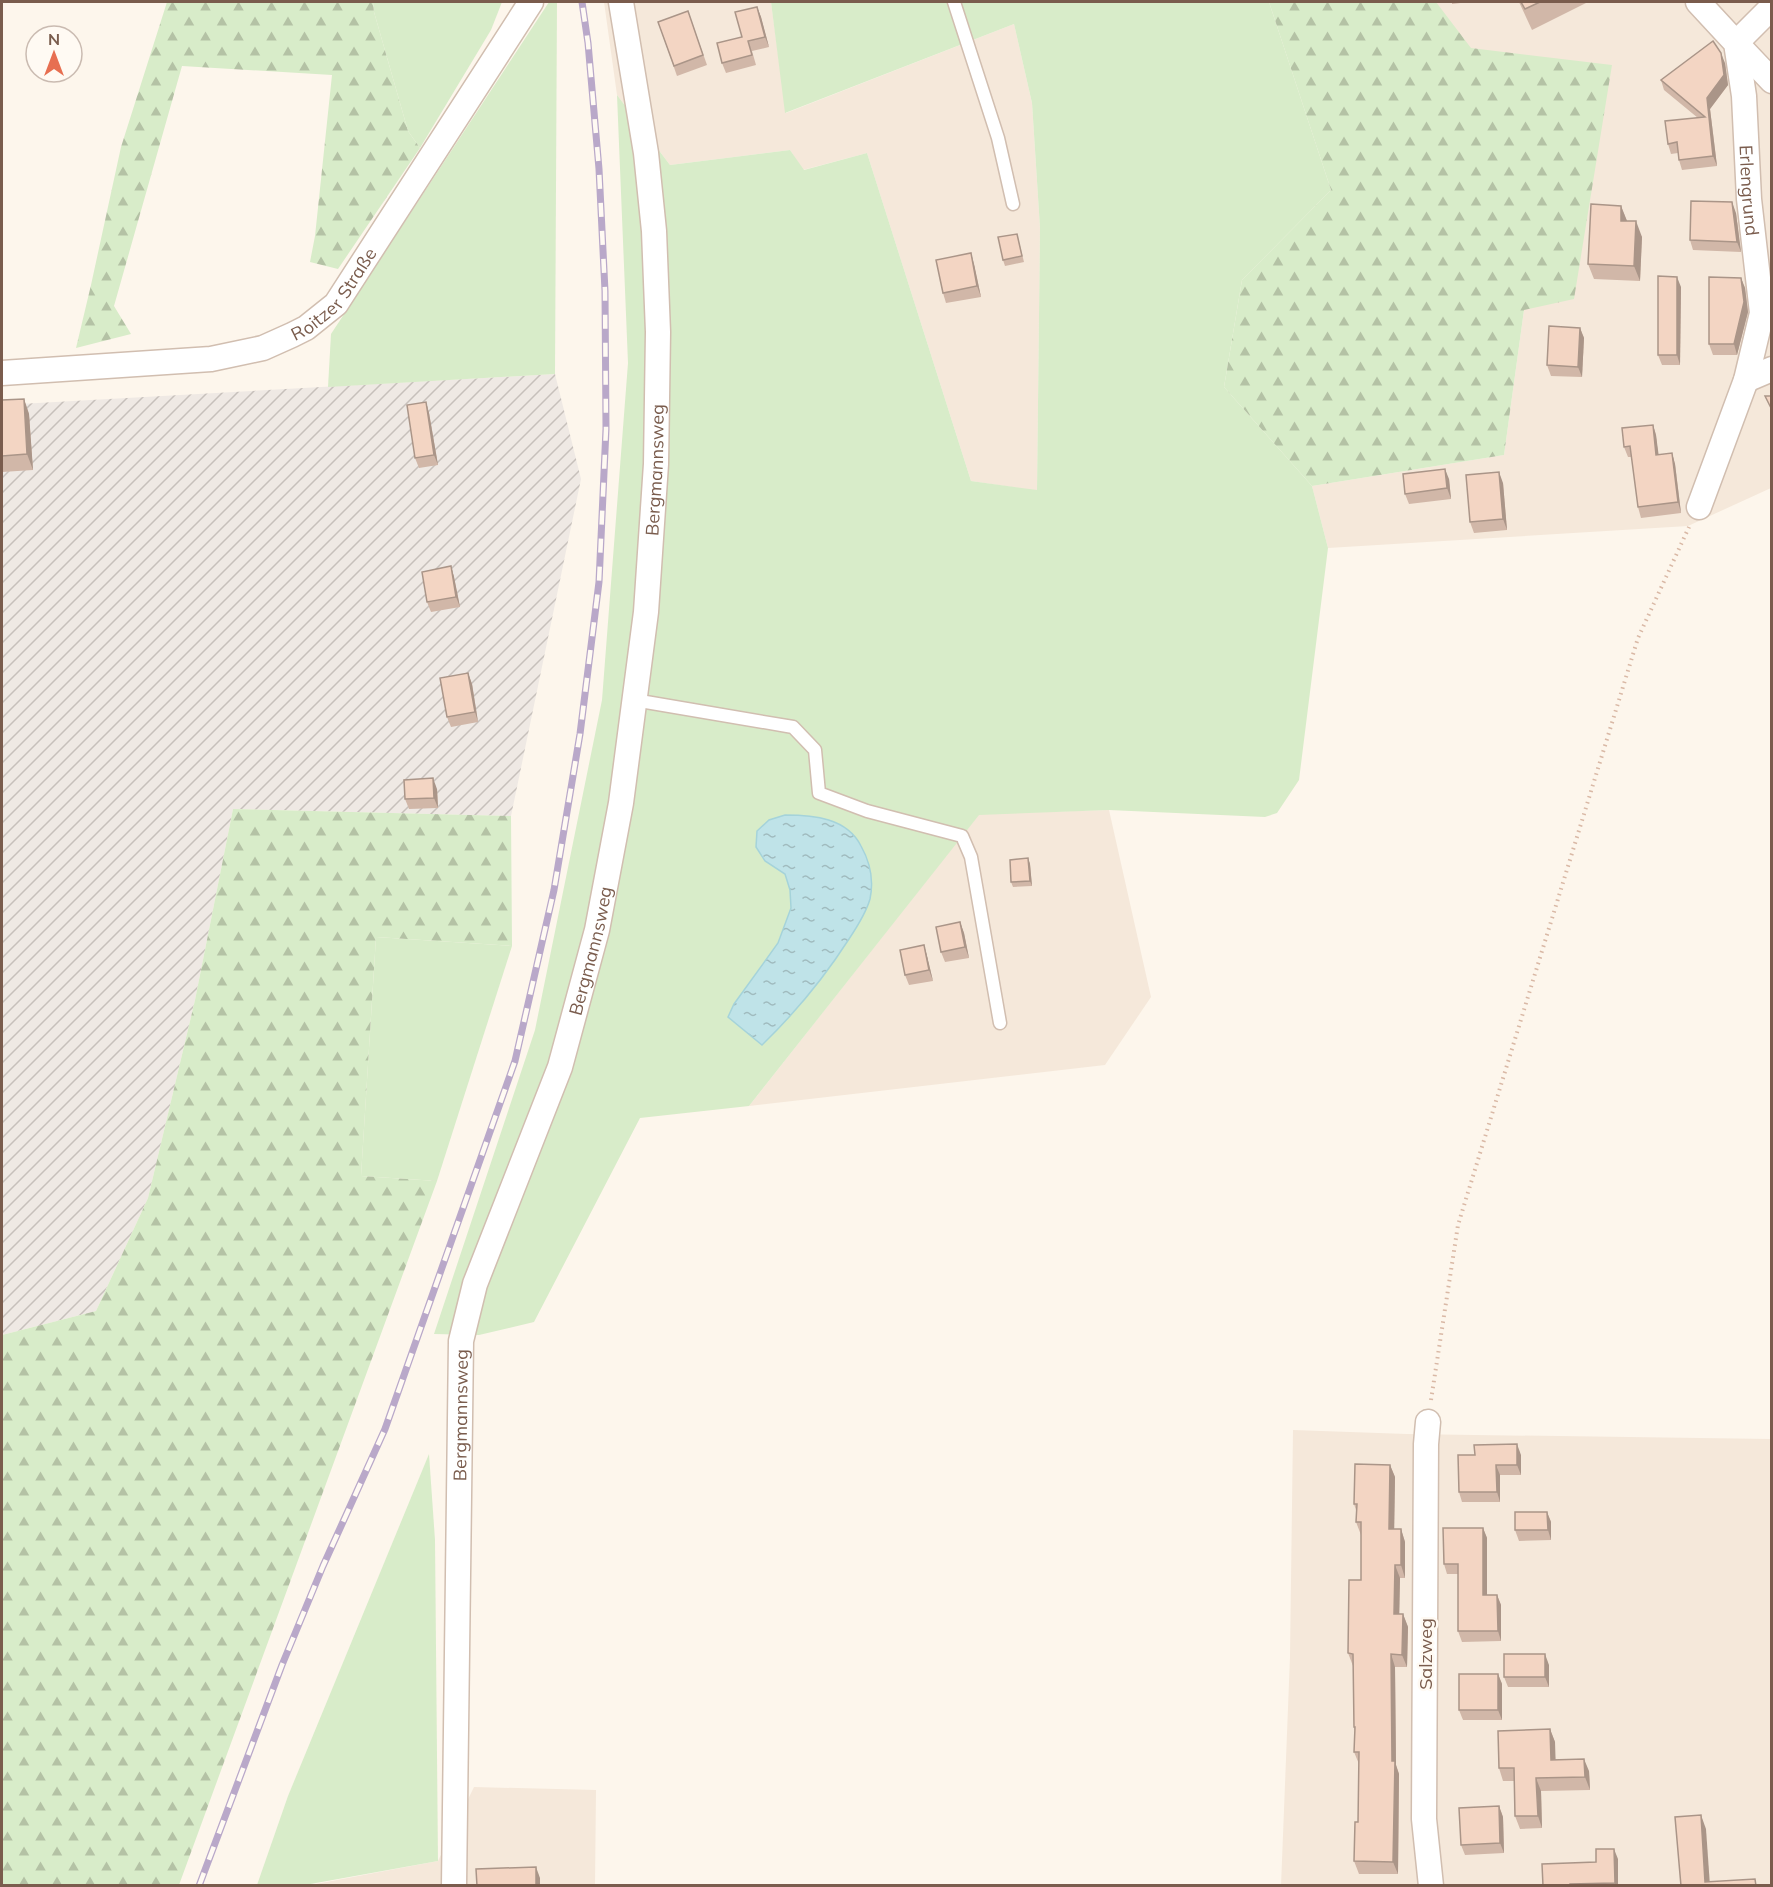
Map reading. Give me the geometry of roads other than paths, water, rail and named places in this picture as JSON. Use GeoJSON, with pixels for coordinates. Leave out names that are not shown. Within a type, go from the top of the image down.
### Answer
{"type":"FeatureCollection","features":[{"type":"Feature","properties":{"kind":"street","name":"Roitzer Straße"},"geometry":{"type":"LineString","coordinates":[[2,373],[211,359],[263,348],[306,328],[336,304],[531,2]]}},
{"type":"Feature","properties":{"kind":"street","name":"Bergmannsweg"},"geometry":{"type":"LineString","coordinates":[[454,1886],[462,1341],[475,1284],[560,1067],[597,930],[619,814],[646,612],[656,464],[658,332],[654,231],[646,153],[621,2]]}},
{"type":"Feature","properties":{"kind":"street"},"geometry":{"type":"LineString","coordinates":[[1698,2],[1772,81]]}},
{"type":"Feature","properties":{"kind":"street"},"geometry":{"type":"LineString","coordinates":[[1736,43],[1772,7]]}},
{"type":"Feature","properties":{"kind":"street","name":"Erlengrund"},"geometry":{"type":"LineString","coordinates":[[1699,507],[1746,380],[1762,313],[1749,199],[1744,96],[1736,43]]}},
{"type":"Feature","properties":{"kind":"street"},"geometry":{"type":"LineString","coordinates":[[1746,380],[1772,369]]}},
{"type":"Feature","properties":{"kind":"street","name":"Salzweg"},"geometry":{"type":"LineString","coordinates":[[1428,1422],[1424,1819],[1431,1886]]}},
{"type":"Feature","properties":{"kind":"lane"},"geometry":{"type":"LineString","coordinates":[[954,2],[998,138],[1013,204]]}},
{"type":"Feature","properties":{"kind":"lane"},"geometry":{"type":"LineString","coordinates":[[634,700],[793,727],[815,750],[819,793],[867,811],[962,836],[971,857],[1000,1023]]}},
{"type":"Feature","properties":{"kind":"water"},"geometry":{"type":"Polygon","coordinates":[[[785,815],[818,817],[847,829],[855,837],[867,858],[871,892],[861,920],[830,968],[762,1045],[728,1017],[734,1004],[778,943],[791,908],[790,890],[785,874],[765,861],[756,847],[757,831],[769,820],[785,815]]]}},
{"type":"Feature","properties":{"kind":"railway"},"geometry":{"type":"LineString","coordinates":[[199,1886],[282,1665],[323,1566],[385,1429],[515,1061],[554,890],[580,734],[599,582],[606,429],[605,291],[599,169],[588,43],[582,2]]}}]}
